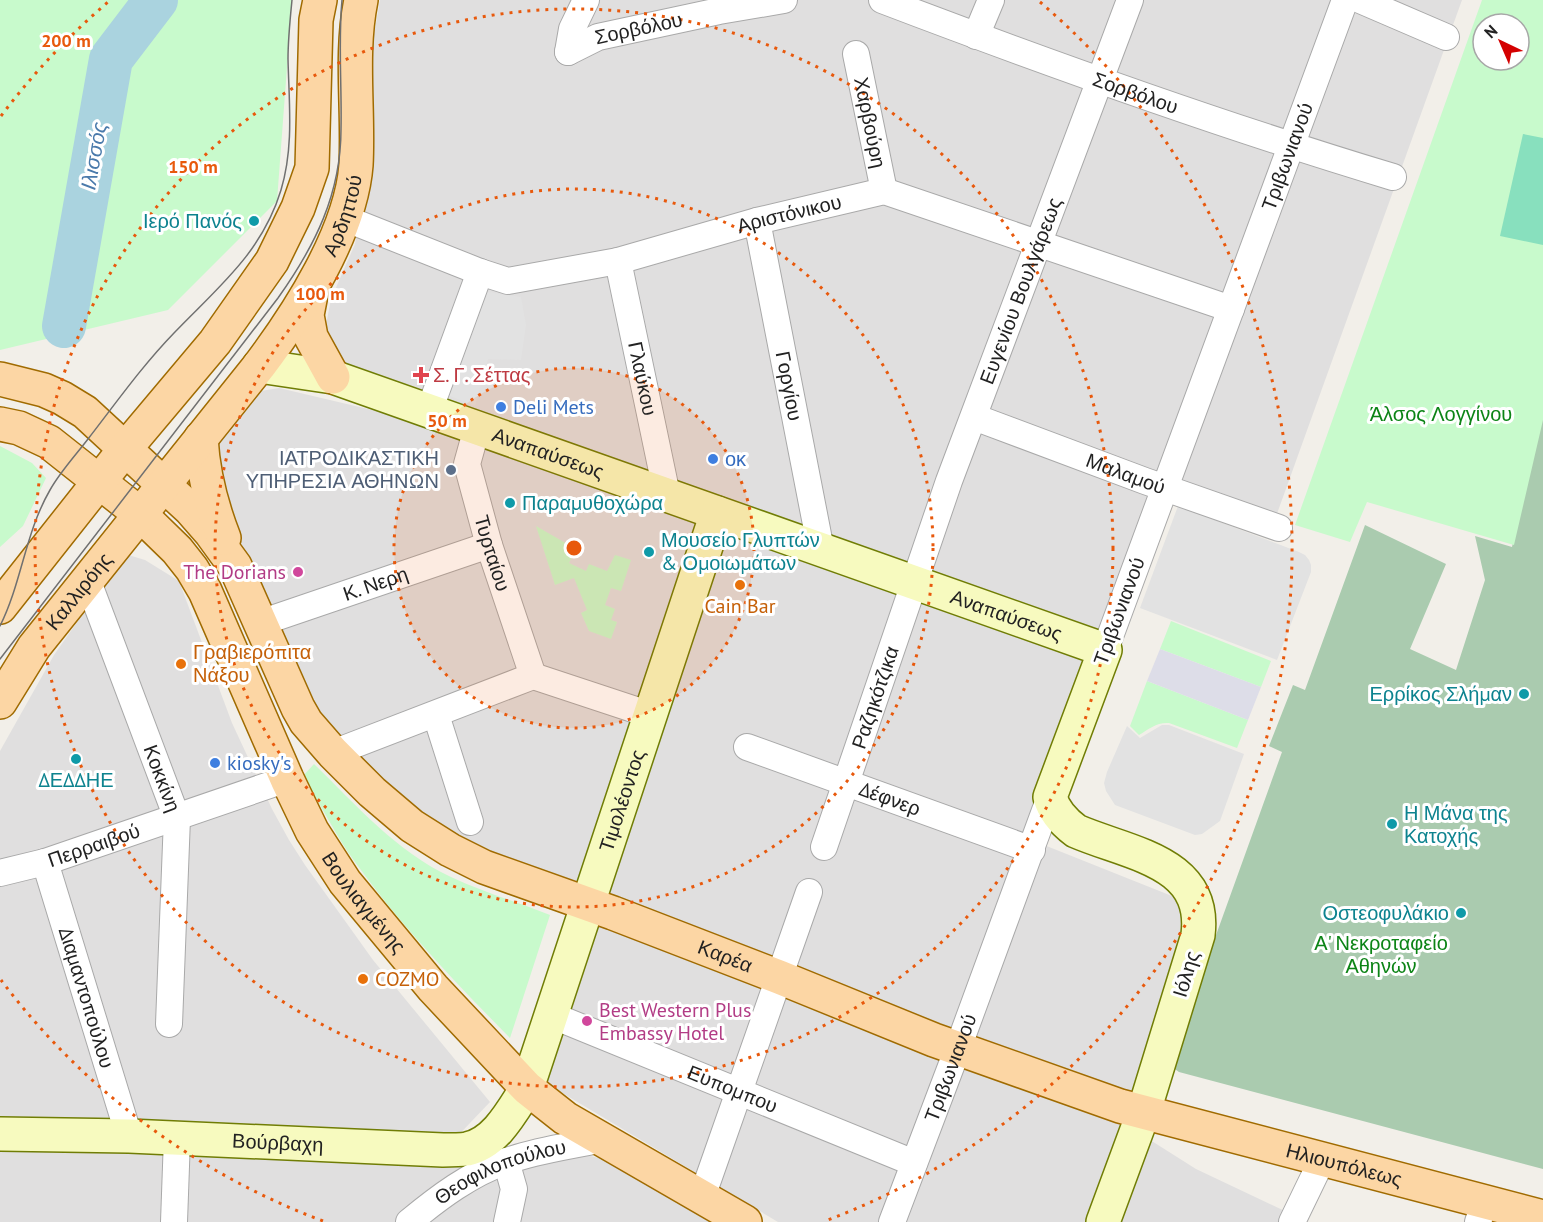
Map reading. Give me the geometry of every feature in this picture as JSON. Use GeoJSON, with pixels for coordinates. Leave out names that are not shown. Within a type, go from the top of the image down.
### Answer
{"type":"FeatureCollection","features":[{"type":"Feature","properties":{"kind":"main road","name":"Αρδηττού"},"geometry":{"type":"LineString","coordinates":[[125,449],[215,342],[238,310],[272,261],[298,208],[312,168],[316,20],[320,0]]}},
{"type":"Feature","properties":{"kind":"main road","name":"Αρδηττού"},"geometry":{"type":"LineString","coordinates":[[163,484],[285,332],[313,286],[344,218],[356,167],[357,44],[361,0]]}},
{"type":"Feature","properties":{"kind":"main road"},"geometry":{"type":"LineString","coordinates":[[313,286],[307,315],[311,338],[333,377]]}},
{"type":"Feature","properties":{"kind":"main road"},"geometry":{"type":"LineString","coordinates":[[0,379],[28,385],[62,398],[85,412],[190,509],[211,533],[234,566]]}},
{"type":"Feature","properties":{"kind":"main road","name":"Βουλιαγμένης"},"geometry":{"type":"LineString","coordinates":[[0,424],[19,428],[49,442],[140,514],[177,550],[192,569],[205,591],[287,780],[312,831],[345,882],[432,988],[527,1088],[565,1118],[745,1222]]}},
{"type":"Feature","properties":{"kind":"main road"},"geometry":{"type":"LineString","coordinates":[[201,438],[203,468],[213,509],[234,566],[298,708],[306,722],[333,753]]}},
{"type":"Feature","properties":{"kind":"main road"},"geometry":{"type":"LineString","coordinates":[[0,607],[125,449]]}},
{"type":"Feature","properties":{"kind":"main road","name":"Καλλιρόης"},"geometry":{"type":"LineString","coordinates":[[0,702],[34,647],[163,484]]}},
{"type":"Feature","properties":{"kind":"main road","name":"Καρέα"},"geometry":{"type":"LineString","coordinates":[[333,753],[372,792],[412,826],[450,850],[484,867],[779,977],[934,1040],[1120,1106],[1144,1111]]}},
{"type":"Feature","properties":{"kind":"main road","name":"Ηλιουπόλεως"},"geometry":{"type":"LineString","coordinates":[[1144,1111],[1323,1158],[1481,1212],[1543,1217]]}},
{"type":"Feature","properties":{"kind":"street","name":"Σορβόλου"},"geometry":{"type":"LineString","coordinates":[[586,0],[572,29],[568,52],[598,37],[718,5],[784,0]]}},
{"type":"Feature","properties":{"kind":"street","name":"Σορβόλου"},"geometry":{"type":"LineString","coordinates":[[882,0],[1100,80],[1291,146],[1393,177]]}},
{"type":"Feature","properties":{"kind":"street"},"geometry":{"type":"LineString","coordinates":[[976,36],[991,0]]}},
{"type":"Feature","properties":{"kind":"street","name":"Ευγενίου Βουλγάρεως"},"geometry":{"type":"LineString","coordinates":[[915,583],[949,482],[1130,0]]}},
{"type":"Feature","properties":{"kind":"street","name":"Τριβωνιανού"},"geometry":{"type":"LineString","coordinates":[[892,1222],[1032,850],[1345,0]]}},
{"type":"Feature","properties":{"kind":"street"},"geometry":{"type":"LineString","coordinates":[[1360,0],[1446,37]]}},
{"type":"Feature","properties":{"kind":"street","name":"Χαρβούρη"},"geometry":{"type":"LineString","coordinates":[[856,54],[884,191]]}},
{"type":"Feature","properties":{"kind":"street","name":"Αριστόνικου"},"geometry":{"type":"LineString","coordinates":[[344,218],[480,273],[508,280],[618,261],[757,221],[884,191]]}},
{"type":"Feature","properties":{"kind":"street"},"geometry":{"type":"LineString","coordinates":[[884,191],[1231,309]]}},
{"type":"Feature","properties":{"kind":"street","name":"Γοργίου"},"geometry":{"type":"LineString","coordinates":[[757,221],[821,550]]}},
{"type":"Feature","properties":{"kind":"street","name":"Γλαύκου"},"geometry":{"type":"LineString","coordinates":[[618,261],[667,495]]}},
{"type":"Feature","properties":{"kind":"street"},"geometry":{"type":"LineString","coordinates":[[429,411],[480,273]]}},
{"type":"Feature","properties":{"kind":"street","name":"Αναπαύσεως"},"geometry":{"type":"LineString","coordinates":[[259,366],[333,377],[1105,650]]}},
{"type":"Feature","properties":{"kind":"street","name":"Μαλαμού"},"geometry":{"type":"LineString","coordinates":[[974,417],[1279,528]]}},
{"type":"Feature","properties":{"kind":"street","name":"Τυρταίου"},"geometry":{"type":"LineString","coordinates":[[477,428],[467,464],[489,545],[534,676]]}},
{"type":"Feature","properties":{"kind":"street","name":"Τιμολέοντος"},"geometry":{"type":"LineString","coordinates":[[527,1088],[717,513]]}},
{"type":"Feature","properties":{"kind":"street","name":"Κ. Νερη"},"geometry":{"type":"LineString","coordinates":[[260,623],[489,545]]}},
{"type":"Feature","properties":{"kind":"street","name":"Κοκκίνη"},"geometry":{"type":"LineString","coordinates":[[87,579],[177,818],[169,1024]]}},
{"type":"Feature","properties":{"kind":"street","name":"Ραζηκότζικα"},"geometry":{"type":"LineString","coordinates":[[824,847],[915,583]]}},
{"type":"Feature","properties":{"kind":"street"},"geometry":{"type":"LineString","coordinates":[[333,753],[534,676],[651,715]]}},
{"type":"Feature","properties":{"kind":"street"},"geometry":{"type":"LineString","coordinates":[[436,715],[470,822]]}},
{"type":"Feature","properties":{"kind":"street","name":"Δέφνερ"},"geometry":{"type":"LineString","coordinates":[[747,747],[1032,850]]}},
{"type":"Feature","properties":{"kind":"street","name":"Περραιβού"},"geometry":{"type":"LineString","coordinates":[[0,873],[45,862],[287,780]]}},
{"type":"Feature","properties":{"kind":"street","name":"Ιόλης"},"geometry":{"type":"LineString","coordinates":[[1050,797],[1065,823],[1086,835],[1170,869],[1189,886],[1197,902],[1200,921],[1198,935],[1144,1111],[1103,1222]]}},
{"type":"Feature","properties":{"kind":"street","name":"Διαμαντοπούλου"},"geometry":{"type":"LineString","coordinates":[[45,862],[129,1136]]}},
{"type":"Feature","properties":{"kind":"street"},"geometry":{"type":"LineString","coordinates":[[702,1197],[809,892]]}},
{"type":"Feature","properties":{"kind":"street","name":"Ευπομπου"},"geometry":{"type":"LineString","coordinates":[[551,1015],[914,1163]]}},
{"type":"Feature","properties":{"kind":"street","name":"Βούρβαχη"},"geometry":{"type":"LineString","coordinates":[[0,1134],[129,1136],[442,1150],[467,1149],[480,1144],[507,1119],[527,1088]]}},
{"type":"Feature","properties":{"kind":"street"},"geometry":{"type":"LineString","coordinates":[[174,1222],[177,1138]]}},
{"type":"Feature","properties":{"kind":"street","name":"Θεοφιλοπούλου"},"geometry":{"type":"LineString","coordinates":[[408,1222],[473,1176],[506,1161],[603,1139]]}},
{"type":"Feature","properties":{"kind":"street"},"geometry":{"type":"LineString","coordinates":[[1292,1222],[1323,1158]]}},
{"type":"Feature","properties":{"kind":"street"},"geometry":{"type":"LineString","coordinates":[[506,1161],[514,1189],[507,1222]]}},
{"type":"Feature","properties":{"kind":"shaded area"},"geometry":{"type":"Polygon","coordinates":[[[380,0],[1126,0],[912,572],[338,366],[323,340],[331,299],[355,244],[366,180],[372,47],[380,0]]]}},
{"type":"Feature","properties":{"kind":"shaded area"},"geometry":{"type":"Polygon","coordinates":[[[1136,0],[1462,0],[1274,522],[1160,486],[1100,647],[923,574],[1136,0]]]}},
{"type":"Feature","properties":{"kind":"shaded area"},"geometry":{"type":"Polygon","coordinates":[[[481,291],[521,297],[526,325],[521,360],[488,359],[475,406],[445,394],[481,291]]]}},
{"type":"Feature","properties":{"kind":"shaded area"},"geometry":{"type":"Polygon","coordinates":[[[279,388],[457,430],[1102,661],[1034,841],[1192,904],[1136,1106],[502,867],[407,814],[317,719],[255,596],[205,453],[255,392],[279,388]]]}},
{"type":"Feature","properties":{"kind":"shaded area"},"geometry":{"type":"Polygon","coordinates":[[[1178,506],[1299,552],[1309,560],[1311,572],[1277,660],[1140,608],[1178,506]]]}},
{"type":"Feature","properties":{"kind":"shaded area"},"geometry":{"type":"Polygon","coordinates":[[[125,554],[145,560],[179,581],[232,723],[289,840],[373,960],[490,1102],[450,1144],[0,1125],[0,751],[54,655],[125,554]]]}},
{"type":"Feature","properties":{"kind":"shaded area"},"geometry":{"type":"Polygon","coordinates":[[[1160,649],[1261,687],[1248,720],[1147,681],[1160,649]]]}},
{"type":"Feature","properties":{"kind":"shaded area"},"geometry":{"type":"Polygon","coordinates":[[[1162,725],[1169,725],[1244,754],[1220,821],[1202,834],[1195,835],[1115,805],[1106,791],[1104,783],[1107,772],[1127,726],[1140,738],[1162,725]]]}},
{"type":"Feature","properties":{"kind":"shaded area"},"geometry":{"type":"Polygon","coordinates":[[[595,922],[1128,1126],[1196,1169],[1308,1222],[778,1222],[539,1079],[595,922]]]}},
{"type":"Feature","properties":{"kind":"shaded area"},"geometry":{"type":"Polygon","coordinates":[[[0,1145],[452,1161],[560,1148],[610,1161],[717,1222],[0,1222],[0,1145]]]}},
{"type":"Feature","properties":{"kind":"green space"},"geometry":{"type":"Polygon","coordinates":[[[0,0],[292,0],[277,201],[168,310],[0,350],[0,0]]]}},
{"type":"Feature","properties":{"kind":"green space","name":"Άλσος Λογγίνου"},"geometry":{"type":"Polygon","coordinates":[[[1482,0],[1543,0],[1543,420],[1514,545],[1367,502],[1350,542],[1295,525],[1471,31],[1471,72],[1531,72],[1531,12],[1478,12],[1482,0]]]}},
{"type":"Feature","properties":{"kind":"green space"},"geometry":{"type":"Polygon","coordinates":[[[1523,134],[1543,138],[1543,245],[1500,236],[1523,134]]]}},
{"type":"Feature","properties":{"kind":"green space","name":"Α' Νεκροταφείο Αθηνών"},"geometry":{"type":"Polygon","coordinates":[[[1543,407],[1543,1169],[1179,1072],[1172,1067],[1171,1060],[1282,752],[1269,746],[1293,685],[1305,690],[1365,525],[1446,564],[1410,649],[1456,670],[1485,580],[1475,536],[1512,547],[1543,407]]]}},
{"type":"Feature","properties":{"kind":"green space"},"geometry":{"type":"Polygon","coordinates":[[[0,446],[32,463],[46,478],[23,526],[0,547],[0,446]]]}},
{"type":"Feature","properties":{"kind":"green space"},"geometry":{"type":"Polygon","coordinates":[[[536,526],[576,549],[569,563],[586,571],[589,564],[607,571],[615,555],[631,560],[621,591],[611,588],[605,605],[615,609],[611,620],[617,622],[611,639],[589,631],[581,613],[587,610],[574,578],[555,585],[536,526]]]}},
{"type":"Feature","properties":{"kind":"green space"},"geometry":{"type":"Polygon","coordinates":[[[1171,621],[1271,661],[1261,687],[1160,649],[1171,621]]]}},
{"type":"Feature","properties":{"kind":"green space"},"geometry":{"type":"Polygon","coordinates":[[[1147,681],[1248,720],[1237,748],[1169,723],[1157,725],[1139,735],[1130,726],[1147,681]]]}},
{"type":"Feature","properties":{"kind":"green space"},"geometry":{"type":"Polygon","coordinates":[[[314,764],[395,841],[431,867],[475,887],[550,915],[510,1038],[410,931],[355,862],[303,776],[314,764]]]}},
{"type":"Feature","properties":{"kind":"waterway","name":"Ιλισσός"},"geometry":{"type":"LineString","coordinates":[[64,326],[111,59],[156,0]]}},
{"type":"Feature","properties":{"kind":"tram line"},"geometry":{"type":"LineString","coordinates":[[0,626],[14,592],[35,523],[54,483],[151,358],[222,285],[250,251],[273,212],[281,190],[288,158],[290,125],[288,52],[292,0]]}},
{"type":"Feature","properties":{"kind":"tram line"},"geometry":{"type":"LineString","coordinates":[[0,659],[278,298],[314,239],[331,197],[340,153],[342,0]]}},
{"type":"Feature","properties":{"kind":"place","name":"Ιερό Πανός"},"geometry":{"type":"Point","coordinates":[254,221]}},
{"type":"Feature","properties":{"kind":"place","name":"Σ. Γ. Σέττας"},"geometry":{"type":"Point","coordinates":[421,375]}},
{"type":"Feature","properties":{"kind":"place","name":"Deli Mets"},"geometry":{"type":"Point","coordinates":[501,407]}},
{"type":"Feature","properties":{"kind":"place","name":"οκ"},"geometry":{"type":"Point","coordinates":[713,459]}},
{"type":"Feature","properties":{"kind":"place","name":"ΙΑΤΡΟΔΙΚΑΣΤΙΚΗ ΥΠΗΡΕΣΙΑ ΑΘΗΝΩΝ"},"geometry":{"type":"Point","coordinates":[451,470]}},
{"type":"Feature","properties":{"kind":"place","name":"Παραμυθοχώρα"},"geometry":{"type":"Point","coordinates":[510,503]}},
{"type":"Feature","properties":{"kind":"place","name":"Μουσείο Γλυπτών & Ομοιωμάτων"},"geometry":{"type":"Point","coordinates":[649,552]}},
{"type":"Feature","properties":{"kind":"place","name":"The Dorians"},"geometry":{"type":"Point","coordinates":[298,572]}},
{"type":"Feature","properties":{"kind":"place","name":"Cain Bar"},"geometry":{"type":"Point","coordinates":[740,585]}},
{"type":"Feature","properties":{"kind":"place","name":"Γραβιερόπιτα Νάξου"},"geometry":{"type":"Point","coordinates":[181,664]}},
{"type":"Feature","properties":{"kind":"place","name":"Ερρίκος Σλήμαν"},"geometry":{"type":"Point","coordinates":[1524,694]}},
{"type":"Feature","properties":{"kind":"place","name":"ΔΕΔΔΗΕ"},"geometry":{"type":"Point","coordinates":[76,759]}},
{"type":"Feature","properties":{"kind":"place","name":"kiosky's"},"geometry":{"type":"Point","coordinates":[215,763]}},
{"type":"Feature","properties":{"kind":"place","name":"Η Μάνα της Κατοχής"},"geometry":{"type":"Point","coordinates":[1392,824]}},
{"type":"Feature","properties":{"kind":"place","name":"Οστεοφυλάκιο"},"geometry":{"type":"Point","coordinates":[1461,913]}},
{"type":"Feature","properties":{"kind":"place","name":"COZMO"},"geometry":{"type":"Point","coordinates":[363,979]}},
{"type":"Feature","properties":{"kind":"place","name":"Best Western Plus Embassy Hotel"},"geometry":{"type":"Point","coordinates":[587,1021]}}]}
